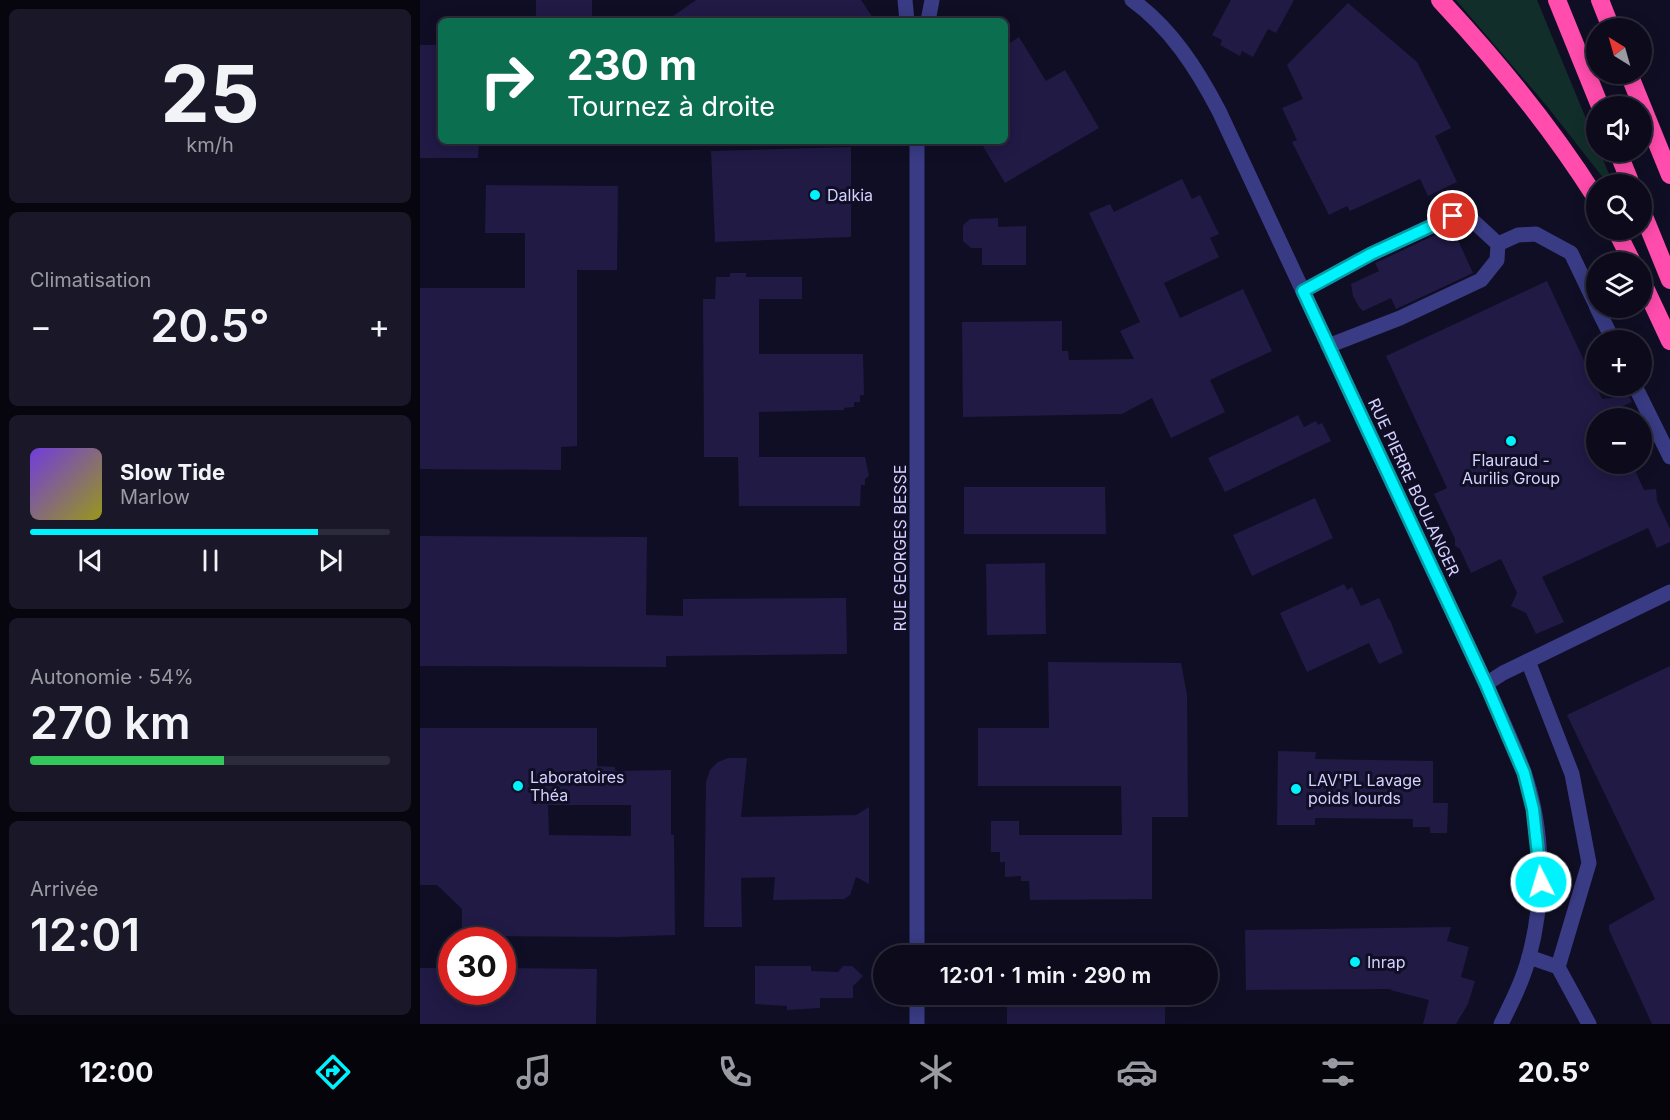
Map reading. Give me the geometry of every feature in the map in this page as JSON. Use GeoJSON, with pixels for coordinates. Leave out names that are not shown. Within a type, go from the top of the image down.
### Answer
{"type":"FeatureCollection","features":[{"type":"Feature","properties":{"kind":"highway"},"geometry":{"type":"LineString","coordinates":[[1440,0],[1484,47],[1573,161],[1586,182]]}},
{"type":"Feature","properties":{"kind":"highway"},"geometry":{"type":"LineString","coordinates":[[1557,0],[1596,96]]}},
{"type":"Feature","properties":{"kind":"highway"},"geometry":{"type":"LineString","coordinates":[[1600,0],[1607,18]]}},
{"type":"Feature","properties":{"kind":"highway"},"geometry":{"type":"LineString","coordinates":[[1633,84],[1670,175]]}},
{"type":"Feature","properties":{"kind":"highway"},"geometry":{"type":"LineString","coordinates":[[1652,236],[1670,280]]}},
{"type":"Feature","properties":{"kind":"highway"},"geometry":{"type":"LineString","coordinates":[[1652,303],[1670,341]]}},
{"type":"Feature","properties":{"kind":"street"},"geometry":{"type":"LineString","coordinates":[[904,0],[907,18]]}},
{"type":"Feature","properties":{"kind":"street"},"geometry":{"type":"LineString","coordinates":[[929,18],[932,0]]}},
{"type":"Feature","properties":{"kind":"street","name":"RUE PIERRE BOULANGER"},"geometry":{"type":"LineString","coordinates":[[1132,0],[1161,26],[1192,63],[1219,111],[1486,684],[1524,773],[1533,809],[1541,882],[1529,957],[1516,993],[1501,1024]]}},
{"type":"Feature","properties":{"kind":"street","name":"RUE GEORGES BESSE"},"geometry":{"type":"LineString","coordinates":[[917,144],[917,945]]}},
{"type":"Feature","properties":{"kind":"street"},"geometry":{"type":"LineString","coordinates":[[1303,291],[1371,254],[1453,216],[1471,219],[1498,244]]}},
{"type":"Feature","properties":{"kind":"street"},"geometry":{"type":"LineString","coordinates":[[1498,244],[1518,235],[1536,234],[1571,253],[1586,284]]}},
{"type":"Feature","properties":{"kind":"street"},"geometry":{"type":"LineString","coordinates":[[1328,346],[1400,318],[1481,280],[1497,260],[1498,244]]}},
{"type":"Feature","properties":{"kind":"street"},"geometry":{"type":"LineString","coordinates":[[1640,396],[1670,457]]}},
{"type":"Feature","properties":{"kind":"street"},"geometry":{"type":"LineString","coordinates":[[1486,684],[1503,673],[1670,592]]}},
{"type":"Feature","properties":{"kind":"street"},"geometry":{"type":"LineString","coordinates":[[1528,661],[1572,774],[1589,863],[1558,967]]}},
{"type":"Feature","properties":{"kind":"street"},"geometry":{"type":"LineString","coordinates":[[1529,957],[1558,967],[1589,1024]]}},
{"type":"Feature","properties":{"kind":"street"},"geometry":{"type":"LineString","coordinates":[[917,1005],[917,1024]]}},
{"type":"Feature","properties":{"kind":"green space"},"geometry":{"type":"Polygon","coordinates":[[[1456,0],[1537,0],[1586,119],[1586,156],[1546,105],[1456,0]]]}},
{"type":"Feature","properties":{"kind":"green space"},"geometry":{"type":"Polygon","coordinates":[[[1591,162],[1604,162],[1609,174],[1600,174],[1591,162]]]}},
{"type":"Feature","properties":{"kind":"building"},"geometry":{"type":"Polygon","coordinates":[[[536,0],[592,0],[592,18],[536,18],[536,0]]]}},
{"type":"Feature","properties":{"kind":"building"},"geometry":{"type":"Polygon","coordinates":[[[696,0],[861,0],[873,18],[670,18],[696,0]]]}},
{"type":"Feature","properties":{"kind":"building"},"geometry":{"type":"Polygon","coordinates":[[[1231,0],[1294,0],[1276,33],[1268,29],[1253,57],[1242,51],[1240,56],[1220,45],[1222,40],[1212,35],[1231,0]]]}},
{"type":"Feature","properties":{"kind":"building"},"geometry":{"type":"Polygon","coordinates":[[[1348,3],[1417,62],[1451,128],[1435,136],[1457,182],[1428,196],[1420,179],[1350,211],[1347,206],[1329,215],[1292,142],[1297,140],[1282,108],[1303,99],[1287,65],[1348,3]]]}},
{"type":"Feature","properties":{"kind":"building"},"geometry":{"type":"Polygon","coordinates":[[[1019,37],[1046,81],[1065,70],[1099,128],[1005,183],[982,144],[1008,144],[1008,44],[1019,37]]]}},
{"type":"Feature","properties":{"kind":"building"},"geometry":{"type":"Polygon","coordinates":[[[420,45],[438,45],[438,144],[479,144],[478,158],[420,158],[420,45]]]}},
{"type":"Feature","properties":{"kind":"building"},"geometry":{"type":"Polygon","coordinates":[[[851,147],[851,237],[715,242],[711,151],[851,147]]]}},
{"type":"Feature","properties":{"kind":"building"},"geometry":{"type":"Polygon","coordinates":[[[1182,179],[1192,199],[1200,195],[1219,234],[1210,238],[1219,257],[1164,283],[1180,318],[1243,289],[1272,351],[1210,380],[1225,412],[1171,438],[1152,398],[1122,414],[963,417],[962,322],[1062,321],[1062,351],[1068,351],[1069,360],[1134,359],[1120,331],[1140,322],[1089,213],[1110,204],[1114,212],[1182,179]]]}},
{"type":"Feature","properties":{"kind":"building"},"geometry":{"type":"Polygon","coordinates":[[[486,185],[618,186],[617,270],[577,270],[577,446],[561,447],[561,470],[420,469],[420,288],[525,288],[525,233],[485,233],[486,185]]]}},
{"type":"Feature","properties":{"kind":"building"},"geometry":{"type":"Polygon","coordinates":[[[998,218],[998,227],[1026,226],[1026,265],[982,265],[982,248],[971,248],[963,241],[963,225],[970,219],[998,218]]]}},
{"type":"Feature","properties":{"kind":"building"},"geometry":{"type":"Polygon","coordinates":[[[1452,227],[1473,273],[1396,309],[1391,298],[1363,311],[1359,307],[1353,296],[1351,284],[1379,271],[1375,263],[1452,227]]]}},
{"type":"Feature","properties":{"kind":"building"},"geometry":{"type":"Polygon","coordinates":[[[730,273],[746,273],[746,277],[802,277],[802,299],[759,299],[759,354],[863,354],[864,395],[860,395],[860,402],[854,402],[854,407],[844,408],[844,410],[759,412],[759,457],[865,457],[869,476],[865,479],[865,485],[861,485],[860,506],[739,506],[738,457],[704,457],[703,299],[715,299],[716,277],[730,277],[730,273]]]}},
{"type":"Feature","properties":{"kind":"building","name":"Flauraud - Aurilis Group"},"geometry":{"type":"Polygon","coordinates":[[[1547,281],[1586,365],[1586,396],[1601,396],[1602,399],[1629,396],[1632,402],[1619,408],[1586,408],[1586,474],[1637,474],[1644,490],[1656,489],[1657,501],[1670,529],[1670,542],[1657,548],[1648,528],[1542,577],[1564,622],[1536,634],[1526,613],[1511,606],[1517,593],[1501,559],[1471,573],[1460,549],[1455,546],[1455,539],[1434,494],[1447,488],[1386,356],[1547,281]]]}},
{"type":"Feature","properties":{"kind":"building"},"geometry":{"type":"Polygon","coordinates":[[[1298,415],[1304,427],[1316,421],[1318,425],[1322,423],[1331,441],[1225,492],[1208,458],[1298,415]]]}},
{"type":"Feature","properties":{"kind":"building"},"geometry":{"type":"Polygon","coordinates":[[[964,487],[1105,487],[1106,534],[964,534],[964,487]]]}},
{"type":"Feature","properties":{"kind":"building"},"geometry":{"type":"Polygon","coordinates":[[[1315,498],[1333,538],[1252,576],[1233,535],[1315,498]]]}},
{"type":"Feature","properties":{"kind":"building"},"geometry":{"type":"Polygon","coordinates":[[[420,536],[647,537],[646,615],[683,616],[683,599],[846,598],[847,654],[666,656],[666,667],[420,666],[420,536]]]}},
{"type":"Feature","properties":{"kind":"building"},"geometry":{"type":"Polygon","coordinates":[[[1045,563],[1046,634],[987,635],[986,564],[1045,563]]]}},
{"type":"Feature","properties":{"kind":"building"},"geometry":{"type":"Polygon","coordinates":[[[1344,584],[1347,590],[1352,587],[1361,606],[1379,598],[1403,653],[1379,664],[1369,643],[1307,672],[1280,613],[1344,584]]]}},
{"type":"Feature","properties":{"kind":"building"},"geometry":{"type":"Polygon","coordinates":[[[1048,662],[1181,663],[1187,695],[1188,817],[1152,817],[1152,899],[1030,900],[1029,881],[1021,881],[1021,876],[1005,877],[1005,862],[1000,862],[1000,852],[991,852],[991,821],[1019,821],[1019,835],[1122,835],[1121,786],[978,786],[978,728],[1049,728],[1048,662]]]}},
{"type":"Feature","properties":{"kind":"building"},"geometry":{"type":"Polygon","coordinates":[[[1670,666],[1670,1024],[1652,1024],[1609,930],[1609,925],[1655,899],[1567,715],[1670,666]]]}},
{"type":"Feature","properties":{"kind":"building"},"geometry":{"type":"Polygon","coordinates":[[[420,728],[597,728],[597,766],[615,767],[615,771],[671,770],[675,935],[516,936],[516,927],[462,927],[462,909],[437,885],[420,885],[420,728]],[[548,805],[549,835],[631,836],[631,805],[548,805]]]}},
{"type":"Feature","properties":{"kind":"building"},"geometry":{"type":"Polygon","coordinates":[[[1278,751],[1316,752],[1315,759],[1433,761],[1433,803],[1448,803],[1447,833],[1430,833],[1430,827],[1413,827],[1413,819],[1315,818],[1315,825],[1277,825],[1278,751]]]}},
{"type":"Feature","properties":{"kind":"building"},"geometry":{"type":"Polygon","coordinates":[[[728,758],[747,758],[741,817],[856,815],[869,807],[869,884],[856,877],[850,895],[844,899],[773,900],[775,877],[741,878],[742,927],[704,927],[706,782],[710,770],[718,762],[728,758]]]}},
{"type":"Feature","properties":{"kind":"building","name":"Inrap"},"geometry":{"type":"Polygon","coordinates":[[[1451,927],[1447,941],[1469,947],[1461,977],[1475,981],[1468,1004],[1456,1024],[1423,1024],[1429,1000],[1390,990],[1392,989],[1246,990],[1245,930],[1451,927]]]}},
{"type":"Feature","properties":{"kind":"building"},"geometry":{"type":"Polygon","coordinates":[[[755,966],[811,966],[811,971],[838,972],[843,966],[852,966],[863,976],[853,986],[853,998],[820,998],[820,1008],[787,1010],[787,1006],[755,1004],[755,966]]]}},
{"type":"Feature","properties":{"kind":"building"},"geometry":{"type":"Polygon","coordinates":[[[420,968],[438,968],[438,1005],[516,1005],[516,968],[597,969],[596,1024],[420,1024],[420,968]]]}},
{"type":"Feature","properties":{"kind":"building"},"geometry":{"type":"Polygon","coordinates":[[[1007,1005],[1165,1005],[1165,1024],[1007,1024],[1007,1005]]]}},
{"type":"Feature","properties":{"kind":"place","name":"Dalkia"},"geometry":{"type":"Point","coordinates":[815,195]}},
{"type":"Feature","properties":{"kind":"place","name":"Flauraud - Aurilis Group"},"geometry":{"type":"Point","coordinates":[1511,441]}},
{"type":"Feature","properties":{"kind":"place","name":"Laboratoires Théa"},"geometry":{"type":"Point","coordinates":[518,786]}},
{"type":"Feature","properties":{"kind":"place","name":"LAV'PL Lavage poids lourds"},"geometry":{"type":"Point","coordinates":[1296,789]}},
{"type":"Feature","properties":{"kind":"place","name":"Inrap"},"geometry":{"type":"Point","coordinates":[1355,962]}},
{"type":"Feature","properties":{"kind":"route"},"geometry":{"type":"LineString","coordinates":[[1453,216],[1371,254],[1303,291],[1486,684],[1524,773],[1533,809],[1541,882]]}}]}
